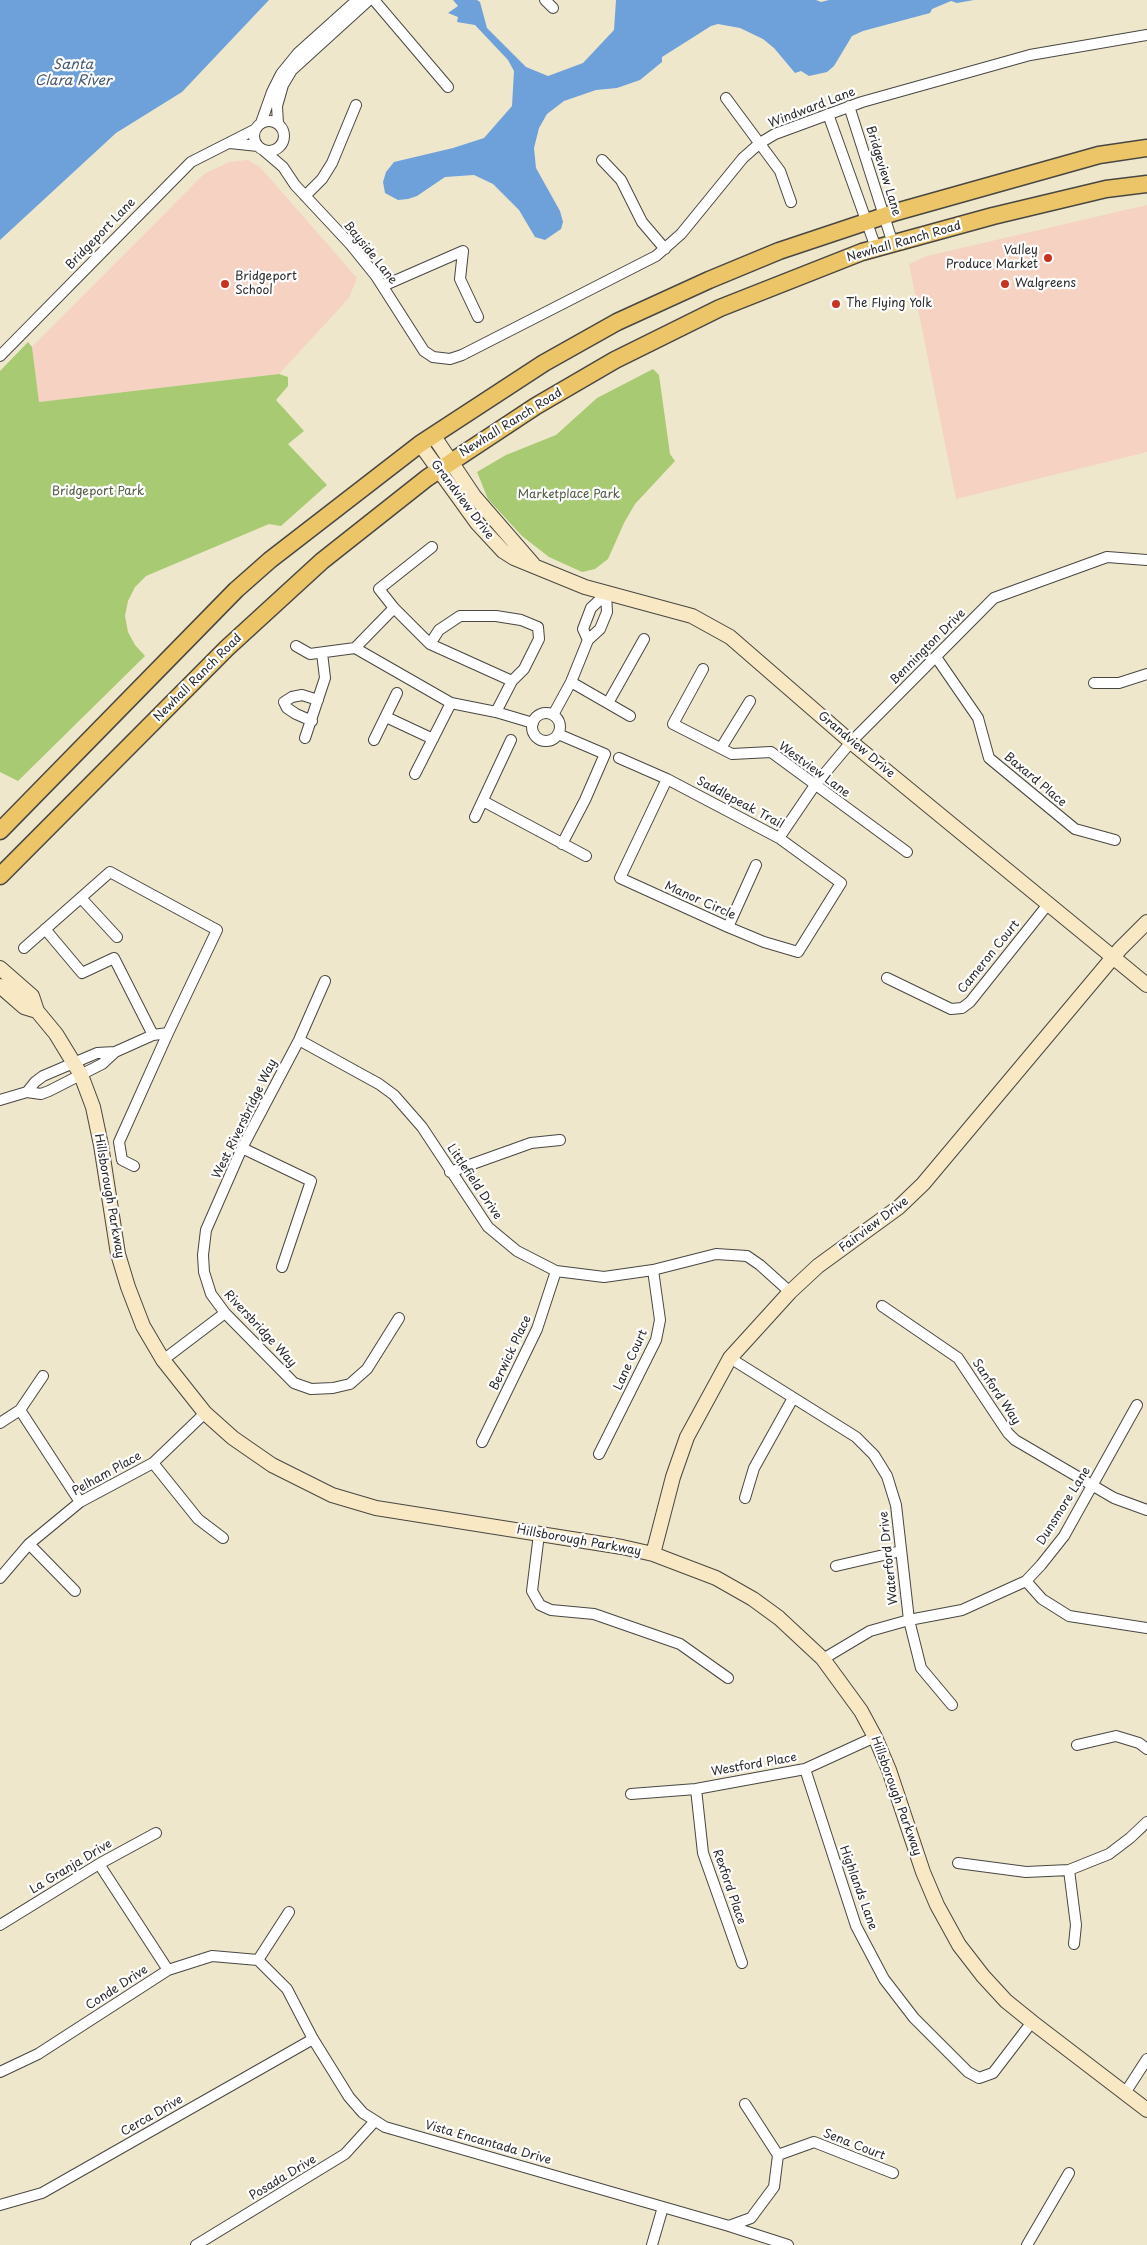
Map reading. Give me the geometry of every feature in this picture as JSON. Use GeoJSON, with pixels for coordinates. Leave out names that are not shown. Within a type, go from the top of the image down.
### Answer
{"type":"FeatureCollection","features":[{"type":"Feature","properties":{"kind":"main road"},"geometry":{"type":"LineString","coordinates":[[0,831],[236,590],[301,535],[427,440],[544,363],[617,322],[709,280],[779,252],[884,216],[1099,156],[1147,148]]}},
{"type":"Feature","properties":{"kind":"main road","name":"Newhall Ranch Road"},"geometry":{"type":"LineString","coordinates":[[0,876],[206,669],[322,561],[445,466],[536,406],[615,360],[720,308],[876,248],[993,216],[1106,189],[1147,184]]}},
{"type":"Feature","properties":{"kind":"street"},"geometry":{"type":"LineString","coordinates":[[260,148],[254,138],[280,74],[298,54],[357,0]]}},
{"type":"Feature","properties":{"kind":"street"},"geometry":{"type":"LineString","coordinates":[[282,167],[283,131],[278,124],[277,106],[283,85],[292,70],[369,0]]}},
{"type":"Feature","properties":{"kind":"street"},"geometry":{"type":"LineString","coordinates":[[374,0],[448,87]]}},
{"type":"Feature","properties":{"kind":"street"},"geometry":{"type":"LineString","coordinates":[[545,0],[553,8]]}},
{"type":"Feature","properties":{"kind":"street","name":"Windward Lane"},"geometry":{"type":"LineString","coordinates":[[434,357],[450,359],[462,355],[644,264],[665,249],[681,234],[736,166],[760,143],[787,129],[849,106],[1030,54],[1147,35]]}},
{"type":"Feature","properties":{"kind":"street"},"geometry":{"type":"LineString","coordinates":[[726,98],[780,171],[791,202]]}},
{"type":"Feature","properties":{"kind":"street"},"geometry":{"type":"LineString","coordinates":[[305,196],[322,179],[332,163],[356,105]]}},
{"type":"Feature","properties":{"kind":"street","name":"Bridgeview Lane"},"geometry":{"type":"LineString","coordinates":[[849,106],[893,244]]}},
{"type":"Feature","properties":{"kind":"street"},"geometry":{"type":"LineString","coordinates":[[828,114],[876,248]]}},
{"type":"Feature","properties":{"kind":"street"},"geometry":{"type":"LineString","coordinates":[[259,126],[270,121],[278,124]]}},
{"type":"Feature","properties":{"kind":"street","name":"Bridgeport Lane"},"geometry":{"type":"LineString","coordinates":[[0,356],[191,162],[259,126]]}},
{"type":"Feature","properties":{"kind":"street"},"geometry":{"type":"LineString","coordinates":[[230,143],[271,151],[282,144]]}},
{"type":"Feature","properties":{"kind":"street","name":"Bayside Lane"},"geometry":{"type":"LineString","coordinates":[[260,148],[282,167],[305,196],[351,245],[383,286],[424,351],[434,357]]}},
{"type":"Feature","properties":{"kind":"street"},"geometry":{"type":"LineString","coordinates":[[602,160],[620,180],[642,222],[665,249]]}},
{"type":"Feature","properties":{"kind":"street"},"geometry":{"type":"LineString","coordinates":[[383,286],[463,252],[460,279],[478,317]]}},
{"type":"Feature","properties":{"kind":"street","name":"Grandview Drive"},"geometry":{"type":"LineString","coordinates":[[427,440],[445,466],[477,523],[495,543],[514,558],[533,564],[564,580],[606,594],[652,604],[692,616],[730,637],[851,742],[1147,985]]}},
{"type":"Feature","properties":{"kind":"street"},"geometry":{"type":"LineString","coordinates":[[432,547],[379,589],[394,608],[430,644],[512,681]]}},
{"type":"Feature","properties":{"kind":"street","name":"Bennington Drive"},"geometry":{"type":"LineString","coordinates":[[779,838],[815,785],[851,742],[994,598],[1107,557],[1147,560]]}},
{"type":"Feature","properties":{"kind":"street"},"geometry":{"type":"LineString","coordinates":[[588,640],[583,629],[588,615],[591,608],[606,594]]}},
{"type":"Feature","properties":{"kind":"street"},"geometry":{"type":"LineString","coordinates":[[553,715],[571,682],[588,640],[600,629],[607,612],[606,594]]}},
{"type":"Feature","properties":{"kind":"street"},"geometry":{"type":"LineString","coordinates":[[296,646],[310,654],[355,648],[394,608]]}},
{"type":"Feature","properties":{"kind":"street"},"geometry":{"type":"LineString","coordinates":[[430,644],[439,630],[460,616],[496,616],[521,620],[538,627],[539,639],[524,669],[512,681],[496,712]]}},
{"type":"Feature","properties":{"kind":"street"},"geometry":{"type":"LineString","coordinates":[[608,703],[644,639]]}},
{"type":"Feature","properties":{"kind":"street"},"geometry":{"type":"LineString","coordinates":[[355,648],[451,702],[533,723]]}},
{"type":"Feature","properties":{"kind":"street"},"geometry":{"type":"LineString","coordinates":[[305,738],[325,678],[322,653]]}},
{"type":"Feature","properties":{"kind":"street","name":"Baxard Place"},"geometry":{"type":"LineString","coordinates":[[936,658],[978,718],[990,758],[1075,829],[1115,840]]}},
{"type":"Feature","properties":{"kind":"street","name":"Westview Lane"},"geometry":{"type":"LineString","coordinates":[[703,669],[673,724],[732,754],[771,752],[907,852]]}},
{"type":"Feature","properties":{"kind":"street"},"geometry":{"type":"LineString","coordinates":[[1094,683],[1120,683],[1147,674]]}},
{"type":"Feature","properties":{"kind":"street"},"geometry":{"type":"LineString","coordinates":[[571,682],[630,716]]}},
{"type":"Feature","properties":{"kind":"street"},"geometry":{"type":"LineString","coordinates":[[374,740],[386,718],[396,693]]}},
{"type":"Feature","properties":{"kind":"street"},"geometry":{"type":"LineString","coordinates":[[312,721],[287,708],[284,702],[292,697],[302,695],[318,700]]}},
{"type":"Feature","properties":{"kind":"street"},"geometry":{"type":"LineString","coordinates":[[415,774],[451,702]]}},
{"type":"Feature","properties":{"kind":"street"},"geometry":{"type":"LineString","coordinates":[[721,748],[750,702]]}},
{"type":"Feature","properties":{"kind":"street"},"geometry":{"type":"LineString","coordinates":[[541,714],[553,715],[560,725],[558,734],[552,740],[543,740],[534,732],[533,723],[541,714]]}},
{"type":"Feature","properties":{"kind":"street"},"geometry":{"type":"LineString","coordinates":[[386,718],[433,739]]}},
{"type":"Feature","properties":{"kind":"street"},"geometry":{"type":"LineString","coordinates":[[558,734],[605,754],[585,800],[562,844]]}},
{"type":"Feature","properties":{"kind":"street"},"geometry":{"type":"LineString","coordinates":[[475,817],[511,740]]}},
{"type":"Feature","properties":{"kind":"street","name":"Saddlepeak Trail"},"geometry":{"type":"LineString","coordinates":[[620,758],[667,779],[779,838],[841,883]]}},
{"type":"Feature","properties":{"kind":"street","name":"Manor Circle"},"geometry":{"type":"LineString","coordinates":[[667,779],[620,878],[764,942],[798,952],[841,883]]}},
{"type":"Feature","properties":{"kind":"street"},"geometry":{"type":"LineString","coordinates":[[483,801],[586,856]]}},
{"type":"Feature","properties":{"kind":"street"},"geometry":{"type":"LineString","coordinates":[[728,927],[756,865]]}},
{"type":"Feature","properties":{"kind":"street"},"geometry":{"type":"LineString","coordinates":[[24,948],[110,872],[217,930],[119,1142],[122,1160],[134,1166]]}},
{"type":"Feature","properties":{"kind":"street"},"geometry":{"type":"LineString","coordinates":[[80,898],[117,937]]}},
{"type":"Feature","properties":{"kind":"street","name":"Cameron Court"},"geometry":{"type":"LineString","coordinates":[[887,978],[951,1009],[962,1008],[970,1002],[1049,904]]}},
{"type":"Feature","properties":{"kind":"street","name":"Fairview Drive"},"geometry":{"type":"LineString","coordinates":[[653,1554],[673,1477],[687,1437],[730,1358],[790,1292],[818,1266],[899,1207],[923,1184],[1113,958],[1147,922]]}},
{"type":"Feature","properties":{"kind":"street"},"geometry":{"type":"LineString","coordinates":[[45,930],[82,973],[114,958],[153,1036]]}},
{"type":"Feature","properties":{"kind":"street","name":"Hillsborough Parkway"},"geometry":{"type":"LineString","coordinates":[[0,968],[32,996],[37,1011],[56,1034],[81,1075],[93,1107],[101,1145],[120,1262],[143,1326],[163,1360],[205,1413],[233,1438],[272,1466],[332,1495],[376,1508],[653,1554],[716,1578],[780,1618],[823,1660],[861,1711],[875,1737],[889,1770],[923,1872],[937,1905],[960,1945],[982,1976],[1006,2001],[1147,2110]]}},
{"type":"Feature","properties":{"kind":"street","name":"West Riversbridge Way"},"geometry":{"type":"LineString","coordinates":[[204,1272],[203,1256],[206,1230],[242,1148],[298,1040],[325,981]]}},
{"type":"Feature","properties":{"kind":"street","name":"Hillsborough Parkway"},"geometry":{"type":"LineString","coordinates":[[0,986],[24,1007],[37,1011]]}},
{"type":"Feature","properties":{"kind":"street"},"geometry":{"type":"LineString","coordinates":[[27,1092],[43,1076],[97,1053],[115,1052],[153,1036],[168,1033]]}},
{"type":"Feature","properties":{"kind":"street","name":"Littlefield Drive"},"geometry":{"type":"LineString","coordinates":[[298,1040],[379,1084],[394,1095],[422,1127],[488,1227],[517,1252],[556,1271],[604,1277],[654,1270],[716,1254],[747,1256],[790,1292]]}},
{"type":"Feature","properties":{"kind":"street"},"geometry":{"type":"LineString","coordinates":[[0,1100],[27,1092],[41,1094],[102,1064],[115,1052]]}},
{"type":"Feature","properties":{"kind":"street"},"geometry":{"type":"LineString","coordinates":[[450,1172],[531,1143],[560,1140]]}},
{"type":"Feature","properties":{"kind":"street"},"geometry":{"type":"LineString","coordinates":[[242,1148],[311,1181],[282,1267]]}},
{"type":"Feature","properties":{"kind":"street","name":"Lane Court"},"geometry":{"type":"LineString","coordinates":[[599,1454],[656,1340],[660,1320],[654,1270]]}},
{"type":"Feature","properties":{"kind":"street","name":"Berwick Place"},"geometry":{"type":"LineString","coordinates":[[482,1442],[537,1329],[556,1271]]}},
{"type":"Feature","properties":{"kind":"street","name":"Riversbridge Way"},"geometry":{"type":"LineString","coordinates":[[204,1272],[211,1294],[225,1313],[294,1383],[311,1389],[333,1388],[350,1384],[368,1369],[399,1318]]}},
{"type":"Feature","properties":{"kind":"street","name":"Sanford Way"},"geometry":{"type":"LineString","coordinates":[[882,1306],[958,1358],[1008,1433],[1015,1440],[1114,1498],[1147,1510]]}},
{"type":"Feature","properties":{"kind":"street"},"geometry":{"type":"LineString","coordinates":[[163,1360],[225,1313]]}},
{"type":"Feature","properties":{"kind":"street","name":"Waterford Drive"},"geometry":{"type":"LineString","coordinates":[[730,1358],[856,1437],[874,1455],[887,1476],[896,1505],[909,1620],[921,1668],[952,1705]]}},
{"type":"Feature","properties":{"kind":"street"},"geometry":{"type":"LineString","coordinates":[[0,1423],[20,1410],[43,1376]]}},
{"type":"Feature","properties":{"kind":"street"},"geometry":{"type":"LineString","coordinates":[[745,1498],[754,1468],[793,1398]]}},
{"type":"Feature","properties":{"kind":"street","name":"Dunsmore Lane"},"geometry":{"type":"LineString","coordinates":[[823,1660],[870,1631],[909,1620],[962,1610],[1026,1581],[1064,1536],[1137,1405]]}},
{"type":"Feature","properties":{"kind":"street"},"geometry":{"type":"LineString","coordinates":[[20,1410],[80,1502]]}},
{"type":"Feature","properties":{"kind":"street","name":"Pelham Place"},"geometry":{"type":"LineString","coordinates":[[0,1578],[29,1544],[80,1502],[153,1463],[205,1413]]}},
{"type":"Feature","properties":{"kind":"street"},"geometry":{"type":"LineString","coordinates":[[153,1463],[198,1519],[223,1538]]}},
{"type":"Feature","properties":{"kind":"street"},"geometry":{"type":"LineString","coordinates":[[538,1534],[532,1591],[540,1605],[551,1610],[594,1614],[680,1644],[728,1678]]}},
{"type":"Feature","properties":{"kind":"street"},"geometry":{"type":"LineString","coordinates":[[29,1544],[75,1591]]}},
{"type":"Feature","properties":{"kind":"street"},"geometry":{"type":"LineString","coordinates":[[836,1566],[901,1551]]}},
{"type":"Feature","properties":{"kind":"street"},"geometry":{"type":"LineString","coordinates":[[1026,1581],[1042,1599],[1069,1616],[1147,1628]]}},
{"type":"Feature","properties":{"kind":"street"},"geometry":{"type":"LineString","coordinates":[[1077,1745],[1116,1736],[1138,1743],[1147,1749]]}},
{"type":"Feature","properties":{"kind":"street","name":"Westford Place"},"geometry":{"type":"LineString","coordinates":[[631,1794],[696,1789],[805,1769],[875,1737]]}},
{"type":"Feature","properties":{"kind":"street","name":"Highlands Lane"},"geometry":{"type":"LineString","coordinates":[[805,1769],[856,1926],[884,1979],[914,2018],[968,2072],[979,2078],[993,2073],[1032,2022]]}},
{"type":"Feature","properties":{"kind":"street","name":"Rexford Place"},"geometry":{"type":"LineString","coordinates":[[696,1789],[703,1852],[742,1963]]}},
{"type":"Feature","properties":{"kind":"street"},"geometry":{"type":"LineString","coordinates":[[958,1863],[1026,1872],[1069,1870],[1109,1854],[1147,1822]]}},
{"type":"Feature","properties":{"kind":"street","name":"La Granja Drive"},"geometry":{"type":"LineString","coordinates":[[0,1924],[99,1864],[156,1833]]}},
{"type":"Feature","properties":{"kind":"street"},"geometry":{"type":"LineString","coordinates":[[99,1864],[168,1970]]}},
{"type":"Feature","properties":{"kind":"street"},"geometry":{"type":"LineString","coordinates":[[1069,1870],[1076,1925],[1074,1944]]}},
{"type":"Feature","properties":{"kind":"street"},"geometry":{"type":"LineString","coordinates":[[258,1960],[289,1912]]}},
{"type":"Feature","properties":{"kind":"street","name":"Conde Drive"},"geometry":{"type":"LineString","coordinates":[[0,2072],[38,2054],[168,1970],[212,1956],[258,1960]]}},
{"type":"Feature","properties":{"kind":"street","name":"Vista Encantada Drive"},"geometry":{"type":"LineString","coordinates":[[258,1960],[287,1989],[313,2039],[349,2097],[363,2114],[385,2127],[729,2226],[788,2245]]}},
{"type":"Feature","properties":{"kind":"street","name":"Cerca Drive"},"geometry":{"type":"LineString","coordinates":[[0,2205],[42,2193],[313,2039]]}},
{"type":"Feature","properties":{"kind":"street"},"geometry":{"type":"LineString","coordinates":[[1124,2092],[1147,2059]]}},
{"type":"Feature","properties":{"kind":"street"},"geometry":{"type":"LineString","coordinates":[[729,2226],[751,2218],[774,2187],[778,2155],[745,2104]]}},
{"type":"Feature","properties":{"kind":"street","name":"Posada Drive"},"geometry":{"type":"LineString","coordinates":[[196,2245],[346,2154],[375,2121]]}},
{"type":"Feature","properties":{"kind":"street","name":"Sena Court"},"geometry":{"type":"LineString","coordinates":[[778,2155],[814,2142],[893,2173]]}},
{"type":"Feature","properties":{"kind":"street"},"geometry":{"type":"LineString","coordinates":[[1027,2245],[1069,2173]]}},
{"type":"Feature","properties":{"kind":"street"},"geometry":{"type":"LineString","coordinates":[[652,2245],[663,2207]]}},
{"type":"Feature","properties":{"kind":"shaded area","name":"Bridgeport School"},"geometry":{"type":"Polygon","coordinates":[[[248,160],[260,167],[357,278],[349,298],[279,374],[39,402],[32,347],[204,174],[229,162],[248,160]]]}},
{"type":"Feature","properties":{"kind":"shaded area"},"geometry":{"type":"Polygon","coordinates":[[[1147,205],[1147,452],[956,499],[909,264],[927,256],[1147,205]]]}},
{"type":"Feature","properties":{"kind":"green space","name":"Bridgeport Park"},"geometry":{"type":"Polygon","coordinates":[[[28,342],[32,347],[39,402],[279,374],[288,377],[288,386],[276,400],[304,431],[288,444],[327,485],[281,526],[269,524],[146,576],[135,587],[128,601],[125,616],[128,632],[135,645],[145,656],[18,781],[0,772],[0,371],[28,342]]]}},
{"type":"Feature","properties":{"kind":"green space","name":"Marketplace Park"},"geometry":{"type":"Polygon","coordinates":[[[653,369],[659,375],[670,454],[675,461],[635,504],[624,523],[608,559],[595,569],[582,572],[549,557],[522,536],[488,499],[477,472],[506,455],[556,435],[597,398],[653,369]]]}},
{"type":"Feature","properties":{"kind":"water","name":"Santa Clara River"},"geometry":{"type":"Polygon","coordinates":[[[0,0],[269,0],[182,92],[116,133],[0,240],[0,0]]]}},
{"type":"Feature","properties":{"kind":"water"},"geometry":{"type":"Polygon","coordinates":[[[453,0],[477,0],[480,2],[487,28],[526,67],[548,76],[583,63],[614,30],[616,0],[816,0],[821,2],[829,0],[974,0],[957,3],[951,1],[932,9],[930,13],[863,31],[852,36],[834,66],[827,72],[809,76],[801,71],[795,73],[774,48],[763,39],[740,28],[718,24],[711,26],[662,57],[662,62],[640,80],[617,88],[596,90],[564,101],[547,114],[539,128],[534,148],[536,168],[560,211],[563,222],[561,229],[545,240],[535,237],[519,210],[493,184],[474,175],[445,177],[417,196],[408,199],[398,200],[385,193],[383,182],[386,172],[394,162],[453,148],[484,138],[512,106],[514,71],[508,60],[475,25],[457,22],[458,17],[448,13],[458,6],[453,0]]]}},
{"type":"Feature","properties":{"kind":"place","name":"Valley Produce Market"},"geometry":{"type":"Point","coordinates":[1048,258]}},
{"type":"Feature","properties":{"kind":"place","name":"Bridgeport School"},"geometry":{"type":"Point","coordinates":[225,284]}},
{"type":"Feature","properties":{"kind":"place","name":"Walgreens"},"geometry":{"type":"Point","coordinates":[1005,284]}},
{"type":"Feature","properties":{"kind":"place","name":"The Flying Yolk"},"geometry":{"type":"Point","coordinates":[836,304]}}]}
